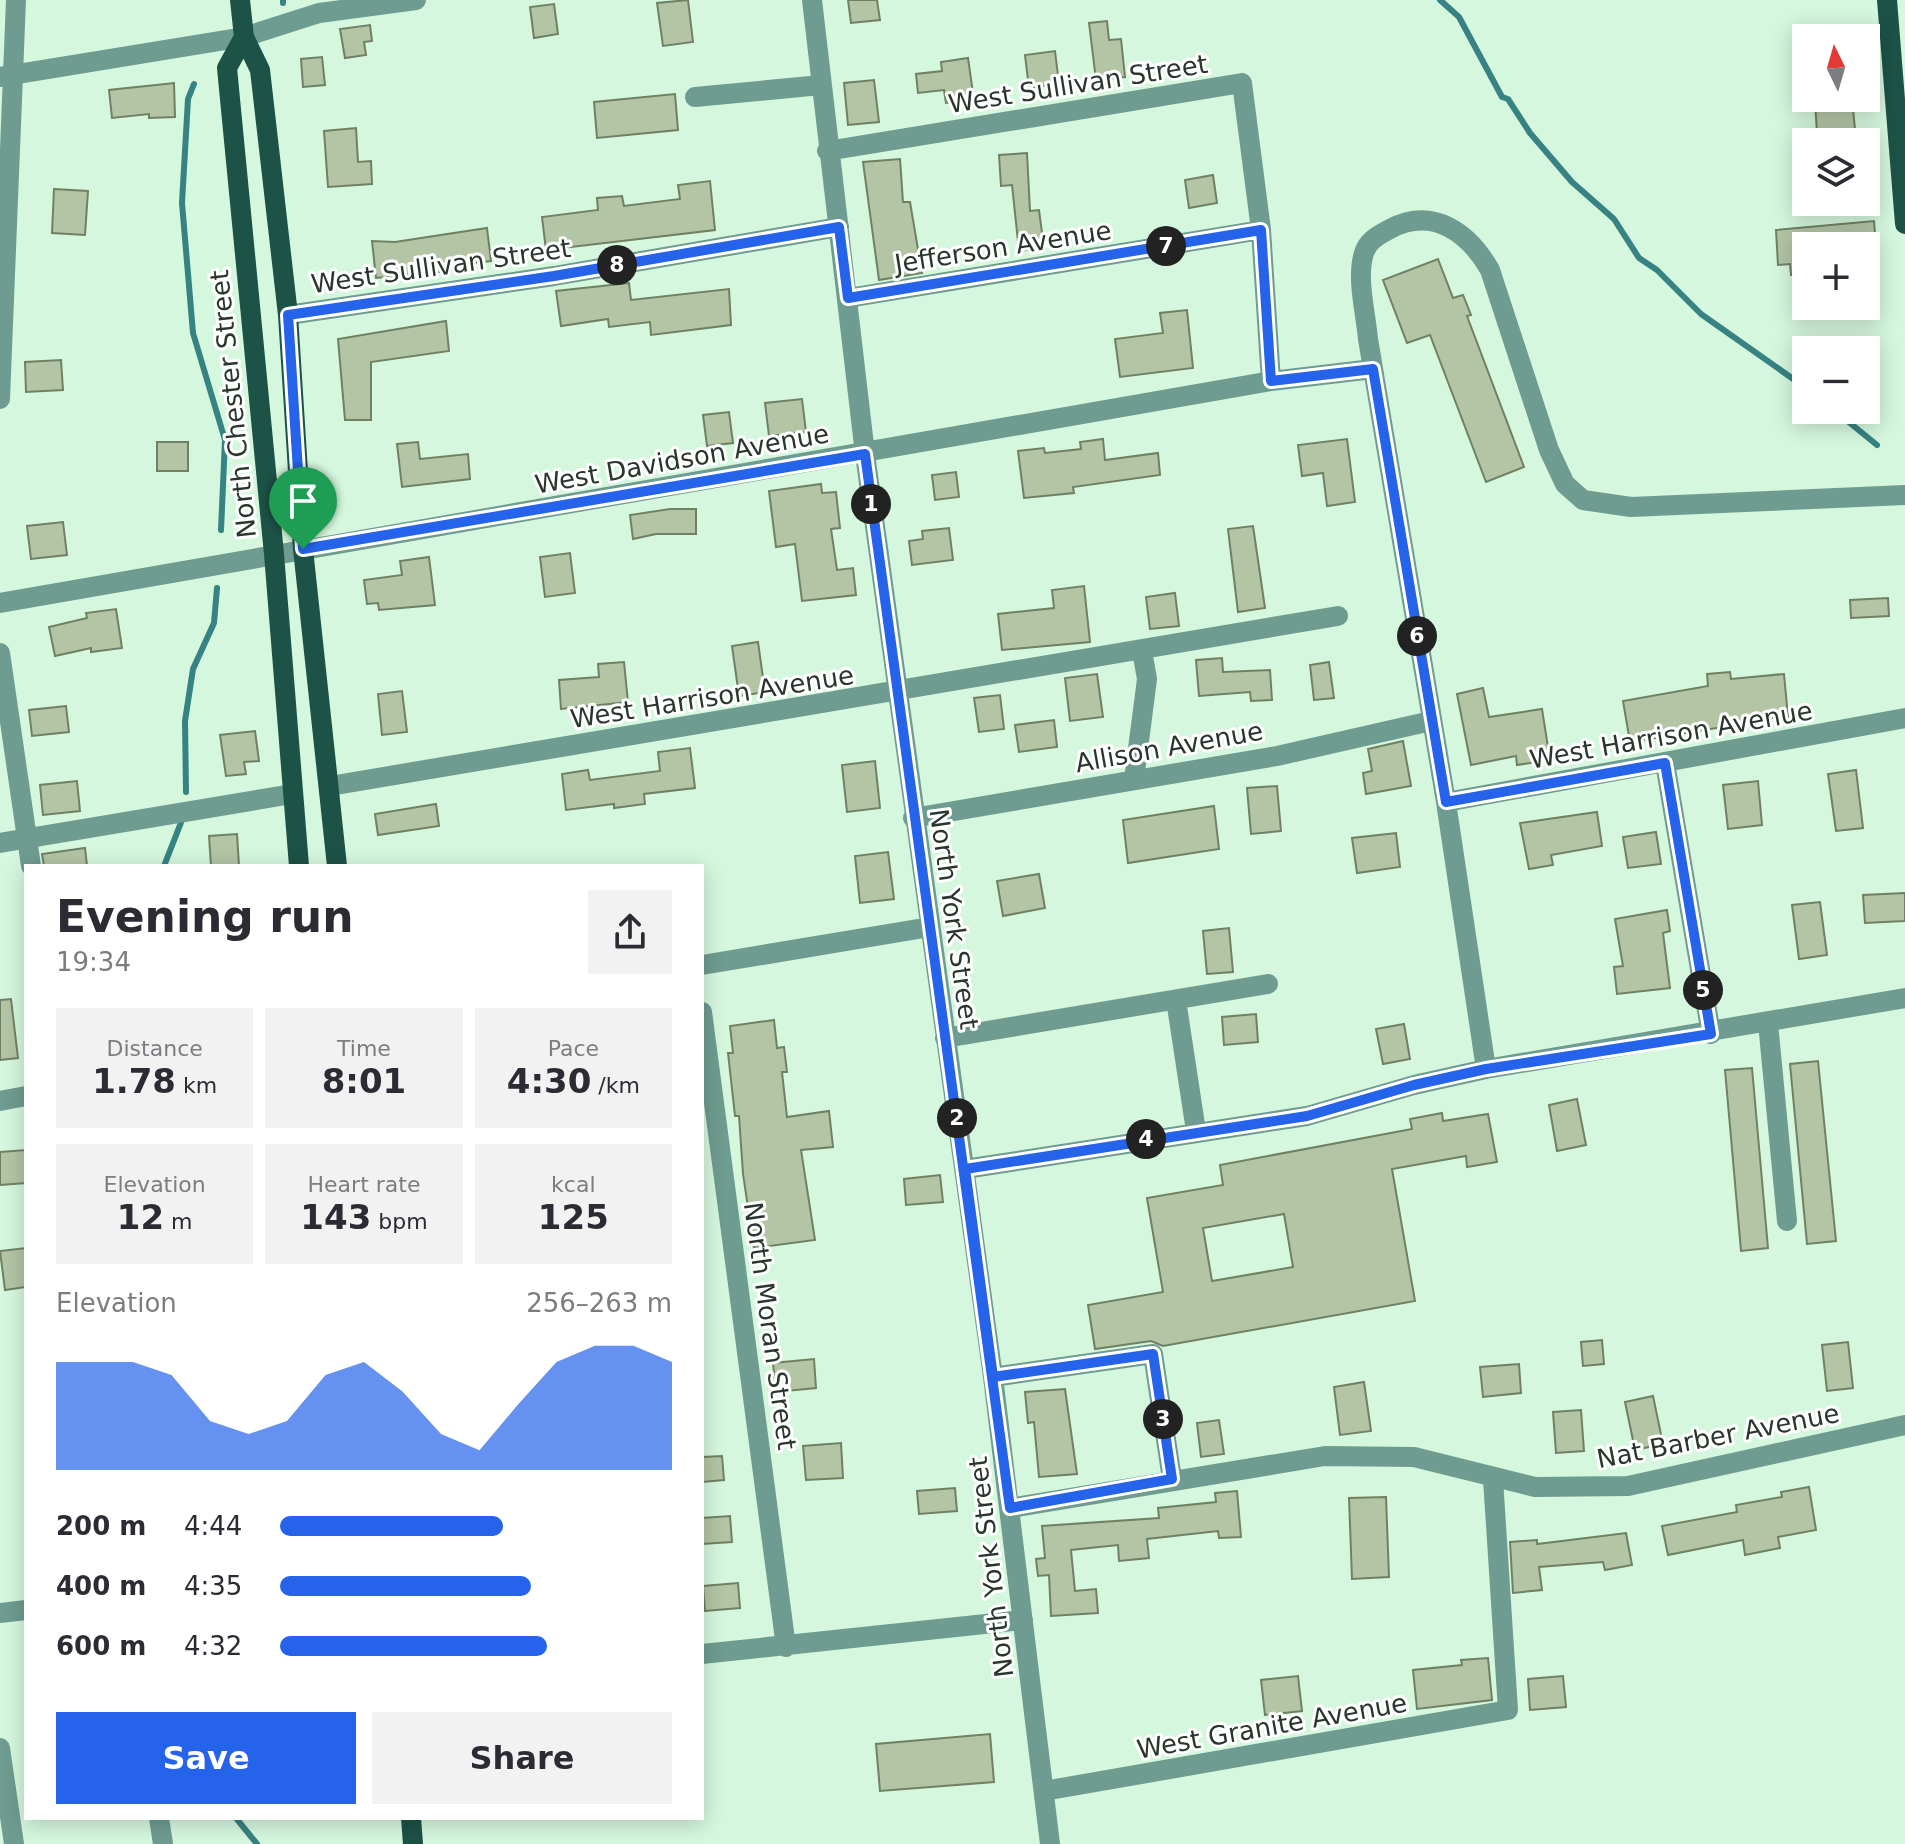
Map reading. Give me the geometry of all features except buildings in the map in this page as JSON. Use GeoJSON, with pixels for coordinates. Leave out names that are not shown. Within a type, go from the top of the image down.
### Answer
{"type":"FeatureCollection","features":[{"type":"Feature","properties":{"kind":"main road"},"geometry":{"type":"LineString","coordinates":[[240,0],[244,37],[260,70],[288,315],[303,549],[337,864]]}},
{"type":"Feature","properties":{"kind":"main road"},"geometry":{"type":"LineString","coordinates":[[1887,0],[1898,59],[1905,224]]}},
{"type":"Feature","properties":{"kind":"main road","name":"North Chester Street"},"geometry":{"type":"LineString","coordinates":[[244,37],[227,68],[274,554],[299,864]]}},
{"type":"Feature","properties":{"kind":"main road"},"geometry":{"type":"LineString","coordinates":[[411,1820],[413,1844]]}},
{"type":"Feature","properties":{"kind":"street"},"geometry":{"type":"LineString","coordinates":[[0,399],[6,76],[16,0]]}},
{"type":"Feature","properties":{"kind":"street"},"geometry":{"type":"LineString","coordinates":[[6,76],[244,37],[319,13],[416,0]]}},
{"type":"Feature","properties":{"kind":"street","name":"North York Street"},"geometry":{"type":"LineString","coordinates":[[812,0],[827,151],[848,298],[865,454],[913,818],[993,1377],[1050,1844]]}},
{"type":"Feature","properties":{"kind":"street","name":"West Sullivan Street"},"geometry":{"type":"LineString","coordinates":[[827,151],[1242,83],[1261,230]]}},
{"type":"Feature","properties":{"kind":"street"},"geometry":{"type":"LineString","coordinates":[[695,97],[821,85]]}},
{"type":"Feature","properties":{"kind":"street"},"geometry":{"type":"LineString","coordinates":[[1486,1069],[1446,802],[1373,369],[1361,270],[1364,253],[1372,239],[1399,224],[1426,220],[1447,225],[1479,249],[1490,270],[1549,450],[1565,484],[1583,500],[1631,507],[1905,495]]}},
{"type":"Feature","properties":{"kind":"street","name":"West Sullivan Street"},"geometry":{"type":"LineString","coordinates":[[288,315],[554,276],[839,227]]}},
{"type":"Feature","properties":{"kind":"street"},"geometry":{"type":"LineString","coordinates":[[1261,230],[1271,381]]}},
{"type":"Feature","properties":{"kind":"street","name":"Jefferson Avenue"},"geometry":{"type":"LineString","coordinates":[[848,298],[1261,230]]}},
{"type":"Feature","properties":{"kind":"street","name":"West Davidson Avenue"},"geometry":{"type":"LineString","coordinates":[[0,603],[1271,381],[1373,369]]}},
{"type":"Feature","properties":{"kind":"street","name":"West Harrison Avenue"},"geometry":{"type":"LineString","coordinates":[[330,786],[898,693],[1338,616]]}},
{"type":"Feature","properties":{"kind":"street"},"geometry":{"type":"LineString","coordinates":[[1134,780],[1147,679],[1142,651]]}},
{"type":"Feature","properties":{"kind":"street"},"geometry":{"type":"LineString","coordinates":[[0,653],[31,864]]}},
{"type":"Feature","properties":{"kind":"street","name":"West Harrison Avenue"},"geometry":{"type":"LineString","coordinates":[[1446,802],[1905,718]]}},
{"type":"Feature","properties":{"kind":"street","name":"Allison Avenue"},"geometry":{"type":"LineString","coordinates":[[913,818],[1277,756],[1431,721]]}},
{"type":"Feature","properties":{"kind":"street"},"geometry":{"type":"LineString","coordinates":[[1665,763],[1711,1034]]}},
{"type":"Feature","properties":{"kind":"street"},"geometry":{"type":"LineString","coordinates":[[0,843],[292,794]]}},
{"type":"Feature","properties":{"kind":"street"},"geometry":{"type":"LineString","coordinates":[[704,965],[930,927]]}},
{"type":"Feature","properties":{"kind":"street"},"geometry":{"type":"LineString","coordinates":[[945,1038],[1268,984]]}},
{"type":"Feature","properties":{"kind":"street"},"geometry":{"type":"LineString","coordinates":[[965,1169],[1307,1116],[1414,1085],[1486,1069],[1711,1034],[1905,998]]}},
{"type":"Feature","properties":{"kind":"street"},"geometry":{"type":"LineString","coordinates":[[1176,1000],[1196,1131]]}},
{"type":"Feature","properties":{"kind":"street"},"geometry":{"type":"LineString","coordinates":[[1768,1023],[1787,1221]]}},
{"type":"Feature","properties":{"kind":"street","name":"North Moran Street"},"geometry":{"type":"LineString","coordinates":[[704,1027],[786,1647]]}},
{"type":"Feature","properties":{"kind":"street"},"geometry":{"type":"LineString","coordinates":[[0,1101],[24,1096]]}},
{"type":"Feature","properties":{"kind":"street"},"geometry":{"type":"LineString","coordinates":[[993,1377],[1153,1354],[1172,1479],[1010,1508]]}},
{"type":"Feature","properties":{"kind":"street","name":"Nat Barber Avenue"},"geometry":{"type":"LineString","coordinates":[[1172,1479],[1325,1456],[1414,1457],[1493,1479],[1576,1489],[1628,1486],[1905,1425]]}},
{"type":"Feature","properties":{"kind":"street","name":"West Granite Avenue"},"geometry":{"type":"LineString","coordinates":[[1044,1791],[1508,1710],[1493,1479]]}},
{"type":"Feature","properties":{"kind":"street"},"geometry":{"type":"LineString","coordinates":[[0,1613],[24,1610]]}},
{"type":"Feature","properties":{"kind":"street"},"geometry":{"type":"LineString","coordinates":[[704,1654],[1023,1620]]}},
{"type":"Feature","properties":{"kind":"street"},"geometry":{"type":"LineString","coordinates":[[0,1748],[14,1844]]}},
{"type":"Feature","properties":{"kind":"street"},"geometry":{"type":"LineString","coordinates":[[159,1820],[163,1844]]}},
{"type":"Feature","properties":{"kind":"waterway"},"geometry":{"type":"LineString","coordinates":[[1440,0],[1459,17],[1502,97],[1508,99],[1530,133],[1572,182],[1614,219],[1639,258],[1657,270],[1701,314],[1792,378]]}},
{"type":"Feature","properties":{"kind":"waterway"},"geometry":{"type":"LineString","coordinates":[[194,84],[188,99],[182,203],[193,333],[225,440],[221,530]]}},
{"type":"Feature","properties":{"kind":"waterway"},"geometry":{"type":"LineString","coordinates":[[1851,424],[1877,445]]}},
{"type":"Feature","properties":{"kind":"waterway"},"geometry":{"type":"LineString","coordinates":[[186,792],[185,721],[193,669],[214,623],[217,588]]}},
{"type":"Feature","properties":{"kind":"waterway"},"geometry":{"type":"LineString","coordinates":[[165,864],[182,820]]}},
{"type":"Feature","properties":{"kind":"waterway"},"geometry":{"type":"LineString","coordinates":[[238,1820],[257,1844]]}},
{"type":"Feature","properties":{"kind":"route"},"geometry":{"type":"LineString","coordinates":[[839,227],[848,298],[1261,230],[1271,381],[1373,369],[1446,802],[1665,763],[1711,1034],[1486,1069],[1414,1085],[1307,1116],[965,1169],[993,1377],[1153,1354],[1172,1479],[1010,1508],[865,454],[303,549],[288,315],[554,276],[839,227]]}}]}
